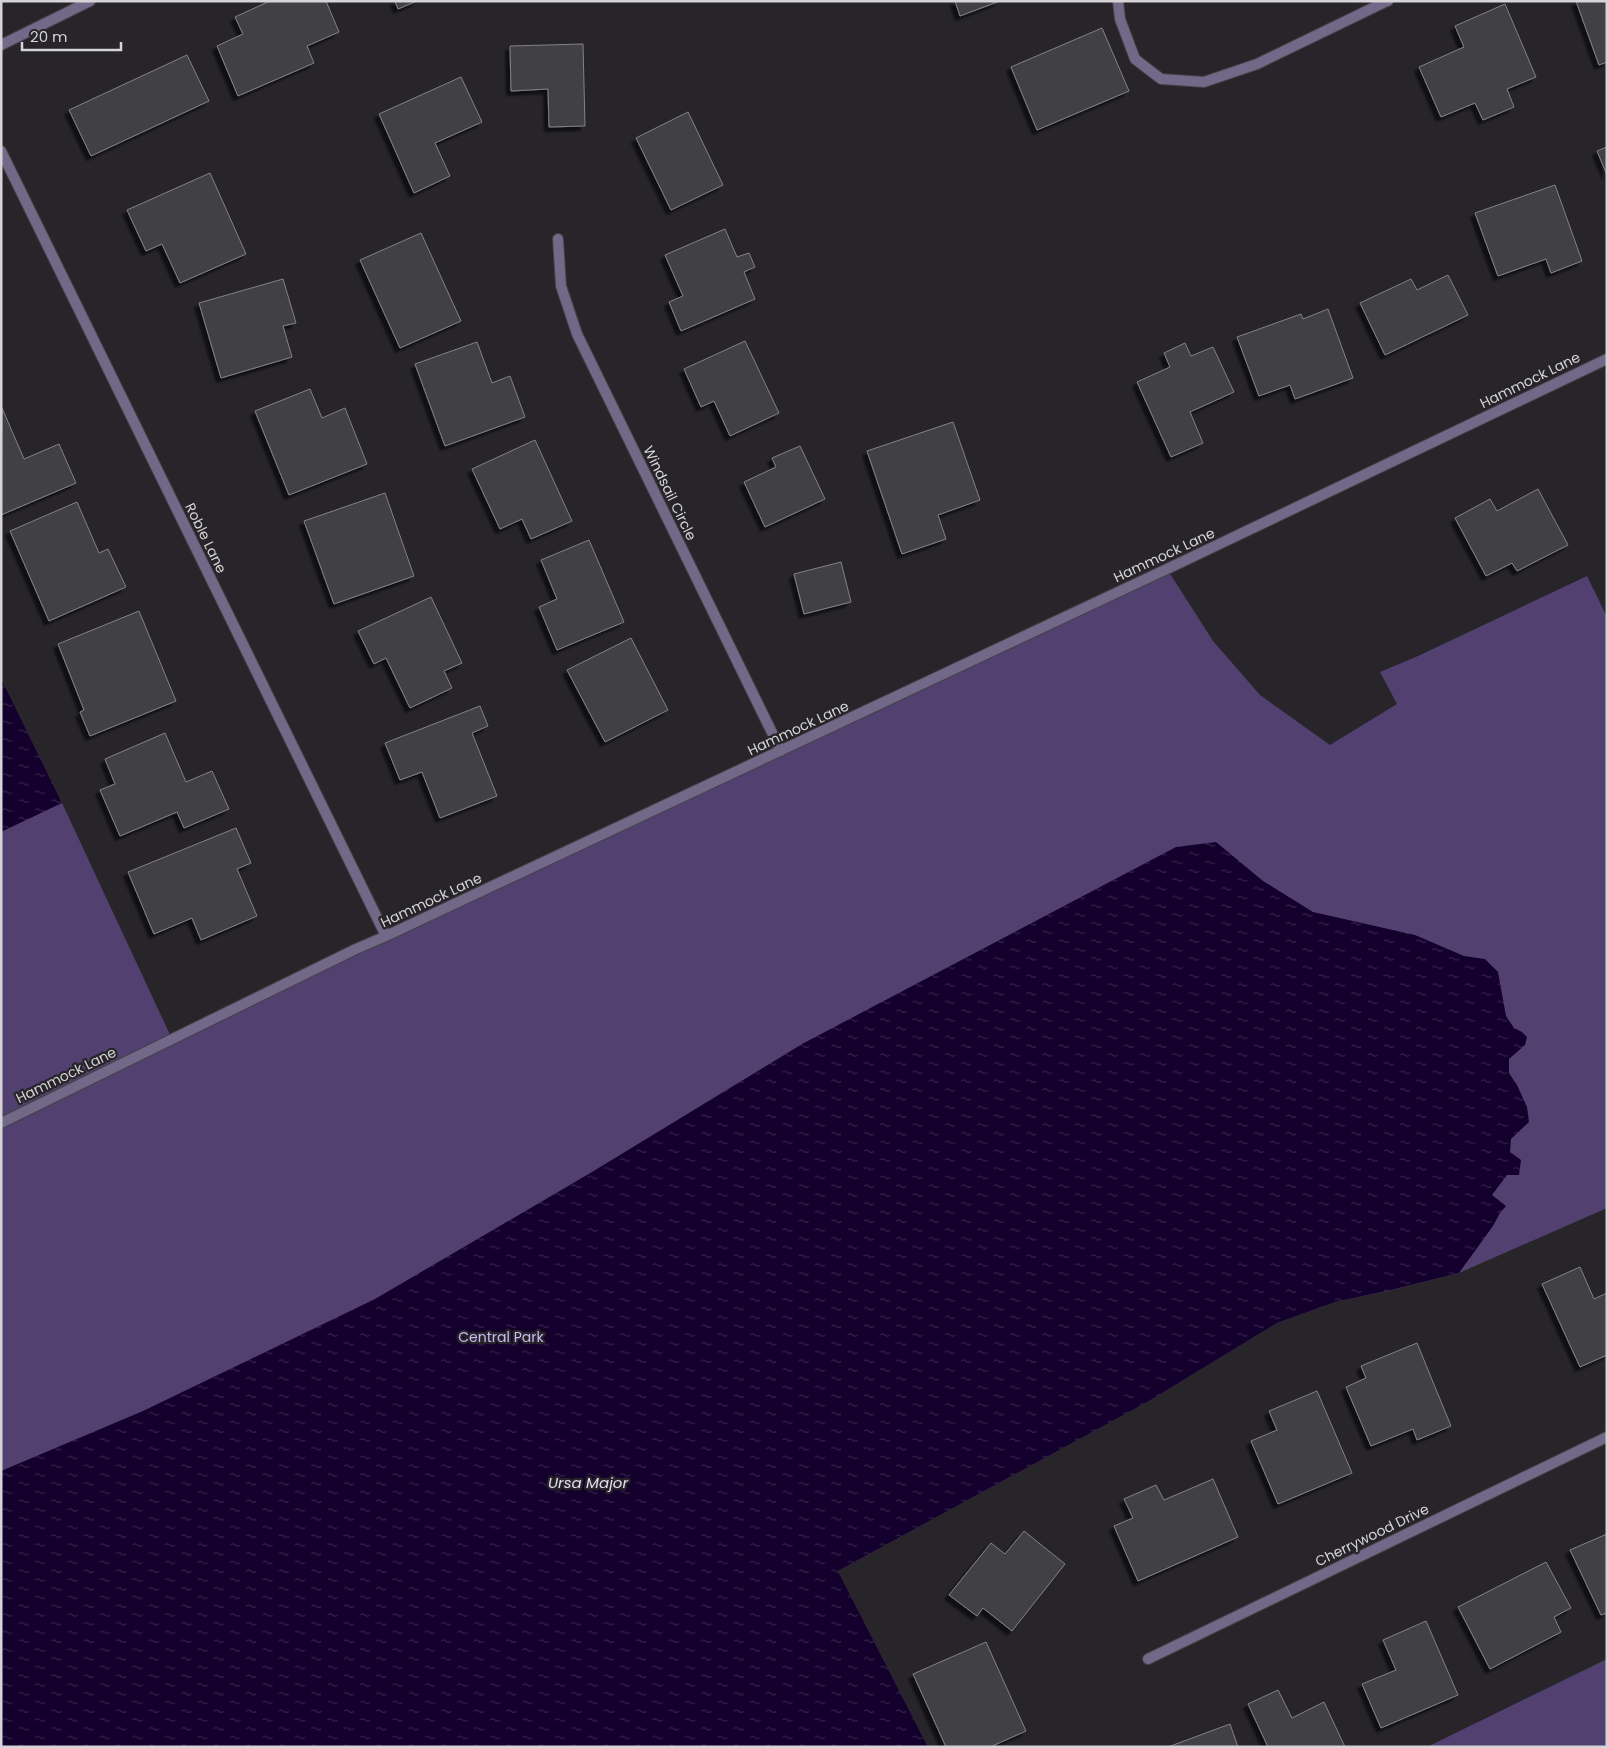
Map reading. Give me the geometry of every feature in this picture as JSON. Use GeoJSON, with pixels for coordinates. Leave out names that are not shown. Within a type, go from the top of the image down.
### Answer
{"type":"FeatureCollection","features":[{"type":"Feature","properties":{"kind":"street"},"geometry":{"type":"LineString","coordinates":[[1,45],[90,1]]}},
{"type":"Feature","properties":{"kind":"street"},"geometry":{"type":"LineString","coordinates":[[1118,1],[1120,20],[1135,59],[1161,79],[1204,82],[1257,64],[1387,1]]}},
{"type":"Feature","properties":{"kind":"street","name":"Roble Lane"},"geometry":{"type":"LineString","coordinates":[[1,151],[386,936]]}},
{"type":"Feature","properties":{"kind":"street","name":"Windsail Circle"},"geometry":{"type":"LineString","coordinates":[[558,239],[561,286],[576,334],[781,751]]}},
{"type":"Feature","properties":{"kind":"street","name":"Hammock Lane"},"geometry":{"type":"LineString","coordinates":[[1,1122],[356,949],[781,751],[1607,359]]}},
{"type":"Feature","properties":{"kind":"street","name":"Cherrywood Drive"},"geometry":{"type":"LineString","coordinates":[[1148,1659],[1607,1437]]}},
{"type":"Feature","properties":{"kind":"green space","name":"Central Park"},"geometry":{"type":"Polygon","coordinates":[[[1167,569],[1213,641],[1260,695],[1330,745],[1397,704],[1380,672],[1587,576],[1607,617],[1607,1208],[1459,1273],[1335,1302],[1277,1323],[1149,1401],[838,1571],[928,1747],[1,1747],[1,678],[62,803],[172,1039],[1167,569]]]}},
{"type":"Feature","properties":{"kind":"green space"},"geometry":{"type":"Polygon","coordinates":[[[1607,1659],[1607,1747],[1427,1747],[1607,1659]]]}},
{"type":"Feature","properties":{"kind":"water"},"geometry":{"type":"Polygon","coordinates":[[[1,678],[62,803],[1,832],[1,678]]]}},
{"type":"Feature","properties":{"kind":"water","name":"Ursa Major"},"geometry":{"type":"Polygon","coordinates":[[[1216,842],[1263,881],[1313,912],[1415,935],[1464,956],[1485,959],[1498,972],[1506,1016],[1514,1028],[1527,1037],[1525,1045],[1509,1059],[1509,1073],[1527,1107],[1529,1122],[1511,1139],[1510,1152],[1521,1160],[1519,1175],[1507,1175],[1492,1195],[1506,1206],[1459,1273],[1335,1302],[1277,1323],[1149,1401],[838,1571],[928,1747],[1,1747],[1,1471],[143,1411],[375,1299],[592,1172],[802,1044],[1176,847],[1216,842]]]}},
{"type":"Feature","properties":{"kind":"building"},"geometry":{"type":"Polygon","coordinates":[[[270,1],[326,1],[339,32],[307,46],[314,63],[238,96],[217,46],[243,34],[235,17],[270,1]]]}},
{"type":"Feature","properties":{"kind":"building"},"geometry":{"type":"Polygon","coordinates":[[[395,1],[417,1],[398,9],[395,1]]]}},
{"type":"Feature","properties":{"kind":"building"},"geometry":{"type":"Polygon","coordinates":[[[955,1],[1000,1],[960,16],[955,1]]]}},
{"type":"Feature","properties":{"kind":"building"},"geometry":{"type":"Polygon","coordinates":[[[1576,1],[1607,1],[1607,62],[1599,65],[1576,1]]]}},
{"type":"Feature","properties":{"kind":"building"},"geometry":{"type":"Polygon","coordinates":[[[1505,4],[1536,77],[1507,89],[1514,107],[1483,120],[1475,103],[1441,117],[1419,67],[1464,47],[1455,26],[1505,4]]]}},
{"type":"Feature","properties":{"kind":"building"},"geometry":{"type":"Polygon","coordinates":[[[1102,28],[1129,91],[1037,130],[1011,67],[1102,28]]]}},
{"type":"Feature","properties":{"kind":"building"},"geometry":{"type":"Polygon","coordinates":[[[583,44],[585,126],[549,127],[548,89],[511,91],[510,46],[583,44]]]}},
{"type":"Feature","properties":{"kind":"building"},"geometry":{"type":"Polygon","coordinates":[[[187,55],[209,101],[91,156],[69,110],[187,55]]]}},
{"type":"Feature","properties":{"kind":"building"},"geometry":{"type":"Polygon","coordinates":[[[461,77],[482,122],[435,143],[450,176],[414,193],[379,114],[461,77]]]}},
{"type":"Feature","properties":{"kind":"building"},"geometry":{"type":"Polygon","coordinates":[[[688,112],[723,185],[671,210],[636,138],[688,112]]]}},
{"type":"Feature","properties":{"kind":"building"},"geometry":{"type":"Polygon","coordinates":[[[1607,147],[1607,175],[1597,151],[1607,147]]]}},
{"type":"Feature","properties":{"kind":"building"},"geometry":{"type":"Polygon","coordinates":[[[210,173],[246,254],[180,283],[162,244],[146,251],[127,210],[210,173]]]}},
{"type":"Feature","properties":{"kind":"building"},"geometry":{"type":"Polygon","coordinates":[[[1555,185],[1582,261],[1551,273],[1546,259],[1498,276],[1475,213],[1555,185]]]}},
{"type":"Feature","properties":{"kind":"building"},"geometry":{"type":"Polygon","coordinates":[[[725,229],[737,257],[749,253],[755,267],[744,272],[755,299],[681,331],[669,302],[683,296],[665,255],[725,229]]]}},
{"type":"Feature","properties":{"kind":"building"},"geometry":{"type":"Polygon","coordinates":[[[421,233],[461,321],[400,348],[360,260],[421,233]]]}},
{"type":"Feature","properties":{"kind":"building"},"geometry":{"type":"Polygon","coordinates":[[[1448,275],[1468,315],[1385,355],[1360,303],[1411,279],[1417,290],[1448,275]]]}},
{"type":"Feature","properties":{"kind":"building"},"geometry":{"type":"Polygon","coordinates":[[[283,279],[296,323],[283,326],[292,357],[221,378],[199,303],[283,279]]]}},
{"type":"Feature","properties":{"kind":"building"},"geometry":{"type":"Polygon","coordinates":[[[1328,309],[1353,378],[1295,399],[1290,385],[1259,396],[1237,337],[1301,314],[1303,319],[1328,309]]]}},
{"type":"Feature","properties":{"kind":"building"},"geometry":{"type":"Polygon","coordinates":[[[745,341],[779,413],[730,436],[714,401],[701,407],[684,369],[745,341]]]}},
{"type":"Feature","properties":{"kind":"building"},"geometry":{"type":"Polygon","coordinates":[[[477,342],[492,383],[510,376],[525,417],[445,446],[415,364],[477,342]]]}},
{"type":"Feature","properties":{"kind":"building"},"geometry":{"type":"Polygon","coordinates":[[[1185,343],[1191,356],[1213,347],[1234,392],[1190,412],[1203,443],[1171,457],[1137,382],[1170,367],[1164,353],[1185,343]]]}},
{"type":"Feature","properties":{"kind":"building"},"geometry":{"type":"Polygon","coordinates":[[[310,389],[322,418],[345,408],[367,464],[289,495],[255,411],[310,389]]]}},
{"type":"Feature","properties":{"kind":"building"},"geometry":{"type":"Polygon","coordinates":[[[2,408],[24,459],[59,444],[76,483],[1,515],[2,408]]]}},
{"type":"Feature","properties":{"kind":"building"},"geometry":{"type":"Polygon","coordinates":[[[953,422],[980,500],[938,515],[946,539],[902,554],[867,451],[953,422]]]}},
{"type":"Feature","properties":{"kind":"building"},"geometry":{"type":"Polygon","coordinates":[[[535,440],[572,521],[531,539],[522,519],[500,529],[472,469],[535,440]]]}},
{"type":"Feature","properties":{"kind":"building"},"geometry":{"type":"Polygon","coordinates":[[[800,446],[825,499],[765,527],[744,482],[776,467],[772,458],[800,446]]]}},
{"type":"Feature","properties":{"kind":"building"},"geometry":{"type":"Polygon","coordinates":[[[1538,489],[1568,545],[1517,571],[1512,563],[1486,576],[1455,518],[1490,499],[1497,511],[1538,489]]]}},
{"type":"Feature","properties":{"kind":"building"},"geometry":{"type":"Polygon","coordinates":[[[385,493],[414,576],[334,604],[304,521],[385,493]]]}},
{"type":"Feature","properties":{"kind":"building"},"geometry":{"type":"Polygon","coordinates":[[[77,502],[99,553],[108,549],[126,587],[49,621],[10,531],[77,502]]]}},
{"type":"Feature","properties":{"kind":"building"},"geometry":{"type":"Polygon","coordinates":[[[589,540],[624,622],[557,650],[539,607],[557,599],[541,560],[589,540]]]}},
{"type":"Feature","properties":{"kind":"building"},"geometry":{"type":"Polygon","coordinates":[[[841,562],[851,602],[804,614],[794,574],[841,562]]]}},
{"type":"Feature","properties":{"kind":"building"},"geometry":{"type":"Polygon","coordinates":[[[431,597],[462,663],[444,671],[452,688],[410,708],[386,658],[374,664],[358,631],[431,597]]]}},
{"type":"Feature","properties":{"kind":"building"},"geometry":{"type":"Polygon","coordinates":[[[139,611],[176,701],[90,736],[80,712],[84,710],[58,644],[139,611]]]}},
{"type":"Feature","properties":{"kind":"building"},"geometry":{"type":"Polygon","coordinates":[[[631,638],[668,710],[605,742],[567,670],[631,638]]]}},
{"type":"Feature","properties":{"kind":"building"},"geometry":{"type":"Polygon","coordinates":[[[480,706],[488,726],[472,733],[497,796],[440,818],[422,772],[400,780],[385,743],[480,706]]]}},
{"type":"Feature","properties":{"kind":"building"},"geometry":{"type":"Polygon","coordinates":[[[165,733],[186,782],[212,771],[229,809],[184,828],[177,812],[120,836],[100,790],[115,784],[105,759],[165,733]]]}},
{"type":"Feature","properties":{"kind":"building"},"geometry":{"type":"Polygon","coordinates":[[[236,828],[251,863],[237,869],[257,916],[201,940],[192,918],[154,934],[128,872],[236,828]]]}},
{"type":"Feature","properties":{"kind":"building"},"geometry":{"type":"Polygon","coordinates":[[[1580,1267],[1594,1299],[1607,1293],[1607,1355],[1580,1367],[1542,1284],[1580,1267]]]}},
{"type":"Feature","properties":{"kind":"building"},"geometry":{"type":"Polygon","coordinates":[[[1417,1343],[1451,1426],[1417,1440],[1413,1429],[1371,1446],[1346,1387],[1366,1378],[1361,1366],[1417,1343]]]}},
{"type":"Feature","properties":{"kind":"building"},"geometry":{"type":"Polygon","coordinates":[[[1317,1391],[1352,1473],[1278,1504],[1251,1441],[1277,1430],[1269,1411],[1317,1391]]]}},
{"type":"Feature","properties":{"kind":"building"},"geometry":{"type":"Polygon","coordinates":[[[1213,1479],[1238,1537],[1138,1581],[1114,1526],[1133,1518],[1124,1499],[1156,1485],[1164,1500],[1213,1479]]]}},
{"type":"Feature","properties":{"kind":"building"},"geometry":{"type":"Polygon","coordinates":[[[1024,1531],[1065,1564],[1012,1631],[983,1608],[977,1616],[949,1595],[991,1543],[1005,1554],[1024,1531]]]}},
{"type":"Feature","properties":{"kind":"building"},"geometry":{"type":"Polygon","coordinates":[[[1607,1534],[1607,1613],[1601,1615],[1570,1550],[1607,1534]]]}},
{"type":"Feature","properties":{"kind":"building"},"geometry":{"type":"Polygon","coordinates":[[[1546,1562],[1571,1608],[1554,1617],[1561,1632],[1490,1669],[1458,1607],[1546,1562]]]}},
{"type":"Feature","properties":{"kind":"building"},"geometry":{"type":"Polygon","coordinates":[[[1426,1621],[1458,1695],[1381,1728],[1362,1684],[1396,1670],[1383,1640],[1426,1621]]]}},
{"type":"Feature","properties":{"kind":"building"},"geometry":{"type":"Polygon","coordinates":[[[986,1642],[1026,1731],[990,1747],[946,1747],[913,1674],[986,1642]]]}},
{"type":"Feature","properties":{"kind":"building"},"geometry":{"type":"Polygon","coordinates":[[[1278,1690],[1292,1718],[1324,1702],[1345,1747],[1268,1747],[1248,1704],[1278,1690]]]}},
{"type":"Feature","properties":{"kind":"building"},"geometry":{"type":"Polygon","coordinates":[[[1230,1724],[1238,1747],[1168,1747],[1230,1724]]]}}]}
